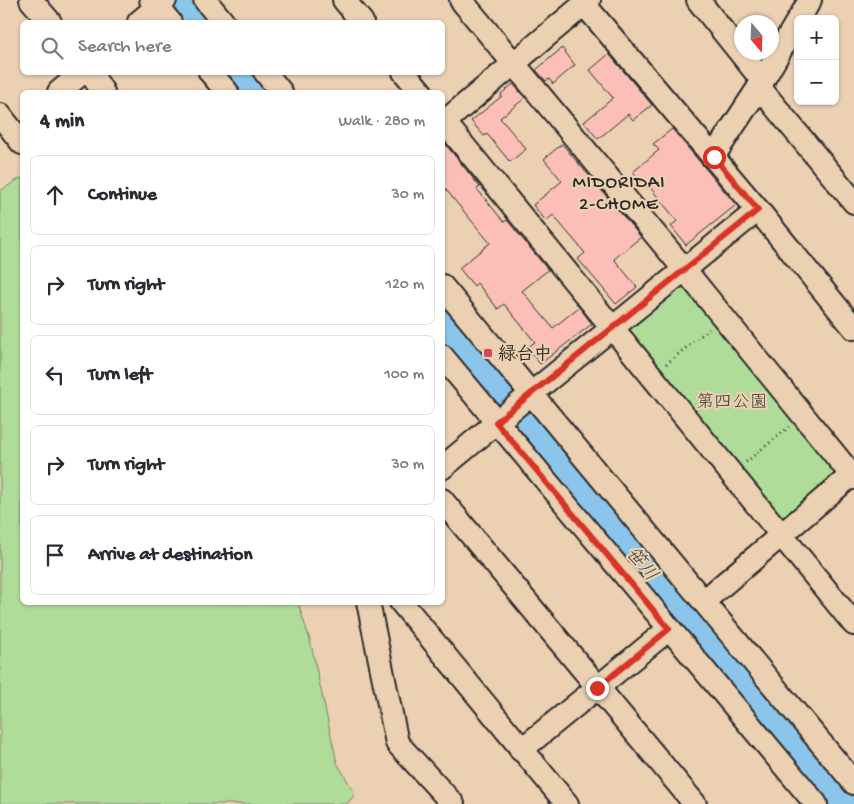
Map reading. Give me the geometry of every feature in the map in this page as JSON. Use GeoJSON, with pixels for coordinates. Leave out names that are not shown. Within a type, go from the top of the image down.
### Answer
{"type":"FeatureCollection","features":[{"type":"Feature","properties":{"kind":"street"},"geometry":{"type":"LineString","coordinates":[[32,0],[48,20]]}},
{"type":"Feature","properties":{"kind":"street"},"geometry":{"type":"LineString","coordinates":[[205,0],[222,20]]}},
{"type":"Feature","properties":{"kind":"street"},"geometry":{"type":"LineString","coordinates":[[344,0],[360,20]]}},
{"type":"Feature","properties":{"kind":"street"},"geometry":{"type":"LineString","coordinates":[[461,0],[853,475],[704,601]]}},
{"type":"Feature","properties":{"kind":"street"},"geometry":{"type":"LineString","coordinates":[[698,0],[854,202]]}},
{"type":"Feature","properties":{"kind":"street"},"geometry":{"type":"LineString","coordinates":[[801,15],[810,0]]}},
{"type":"Feature","properties":{"kind":"street"},"geometry":{"type":"LineString","coordinates":[[445,120],[586,2],[854,328]]}},
{"type":"Feature","properties":{"kind":"street"},"geometry":{"type":"LineString","coordinates":[[142,20],[161,7]]}},
{"type":"Feature","properties":{"kind":"street"},"geometry":{"type":"LineString","coordinates":[[714,157],[761,84],[794,27]]}},
{"type":"Feature","properties":{"kind":"street"},"geometry":{"type":"LineString","coordinates":[[61,90],[79,75]]}},
{"type":"Feature","properties":{"kind":"street"},"geometry":{"type":"LineString","coordinates":[[92,75],[102,90]]}},
{"type":"Feature","properties":{"kind":"street"},"geometry":{"type":"LineString","coordinates":[[213,75],[225,90]]}},
{"type":"Feature","properties":{"kind":"street"},"geometry":{"type":"LineString","coordinates":[[268,75],[280,90]]}},
{"type":"Feature","properties":{"kind":"street"},"geometry":{"type":"LineString","coordinates":[[407,75],[419,90]]}},
{"type":"Feature","properties":{"kind":"street"},"geometry":{"type":"LineString","coordinates":[[445,124],[854,624]]}},
{"type":"Feature","properties":{"kind":"street"},"geometry":{"type":"LineString","coordinates":[[445,465],[514,407],[758,210]]}},
{"type":"Feature","properties":{"kind":"street"},"geometry":{"type":"LineString","coordinates":[[445,291],[514,407],[669,629],[816,804]]}},
{"type":"Feature","properties":{"kind":"street"},"geometry":{"type":"LineString","coordinates":[[445,358],[514,407],[704,601],[854,783]]}},
{"type":"Feature","properties":{"kind":"street"},"geometry":{"type":"LineString","coordinates":[[445,504],[695,804]]}},
{"type":"Feature","properties":{"kind":"street"},"geometry":{"type":"LineString","coordinates":[[369,605],[397,743],[452,804]]}},
{"type":"Feature","properties":{"kind":"street"},"geometry":{"type":"LineString","coordinates":[[403,605],[567,804]]}},
{"type":"Feature","properties":{"kind":"street"},"geometry":{"type":"LineString","coordinates":[[521,750],[669,629]]}},
{"type":"Feature","properties":{"kind":"path"},"geometry":{"type":"LineString","coordinates":[[652,375],[724,317]]}},
{"type":"Feature","properties":{"kind":"path"},"geometry":{"type":"LineString","coordinates":[[732,474],[803,415]]}},
{"type":"Feature","properties":{"kind":"green space"},"geometry":{"type":"Polygon","coordinates":[[[20,178],[20,605],[299,605],[310,640],[337,763],[355,794],[347,804],[0,804],[0,191],[20,178]]]}},
{"type":"Feature","properties":{"kind":"green space","name":"第四公園"},"geometry":{"type":"Polygon","coordinates":[[[682,283],[837,474],[782,518],[628,327],[682,283]]]}},
{"type":"Feature","properties":{"kind":"building"},"geometry":{"type":"Polygon","coordinates":[[[562,48],[575,65],[553,84],[549,79],[546,81],[536,70],[562,48]]]}},
{"type":"Feature","properties":{"kind":"building"},"geometry":{"type":"Polygon","coordinates":[[[609,54],[652,105],[633,120],[628,114],[598,139],[584,122],[613,98],[590,70],[609,54]]]}},
{"type":"Feature","properties":{"kind":"building"},"geometry":{"type":"Polygon","coordinates":[[[513,84],[525,98],[500,118],[526,149],[510,162],[487,134],[484,136],[471,121],[502,96],[501,94],[513,84]]]}},
{"type":"Feature","properties":{"kind":"building"},"geometry":{"type":"Polygon","coordinates":[[[672,129],[736,205],[686,245],[671,226],[677,221],[649,186],[647,188],[633,172],[659,150],[653,144],[672,129]]]}},
{"type":"Feature","properties":{"kind":"building"},"geometry":{"type":"Polygon","coordinates":[[[445,144],[480,187],[477,189],[504,222],[507,220],[548,270],[522,291],[553,328],[579,307],[592,324],[540,364],[527,348],[535,342],[504,304],[498,309],[477,283],[474,286],[459,268],[490,243],[445,189],[445,144]]]}},
{"type":"Feature","properties":{"kind":"building"},"geometry":{"type":"Polygon","coordinates":[[[562,144],[641,237],[614,259],[637,287],[616,304],[578,259],[585,253],[553,215],[546,221],[533,205],[562,181],[544,159],[562,144]]]}},
{"type":"Feature","properties":{"kind":"waterway","name":"笹川"},"geometry":{"type":"LineString","coordinates":[[176,0],[193,20]]}},
{"type":"Feature","properties":{"kind":"waterway","name":"笹川"},"geometry":{"type":"LineString","coordinates":[[239,75],[251,90]]}},
{"type":"Feature","properties":{"kind":"waterway","name":"笹川"},"geometry":{"type":"LineString","coordinates":[[445,325],[843,804]]}},
{"type":"Feature","properties":{"kind":"place","name":"緑台中"},"geometry":{"type":"Point","coordinates":[488,353]}},
{"type":"Feature","properties":{"kind":"district","name":"MIDORIDAI 2-CHOME"},"geometry":{"type":"Point","coordinates":[619,191]}},
{"type":"Feature","properties":{"kind":"route"},"geometry":{"type":"LineString","coordinates":[[597,688],[669,629],[496,422],[758,210],[714,157]]}}]}
